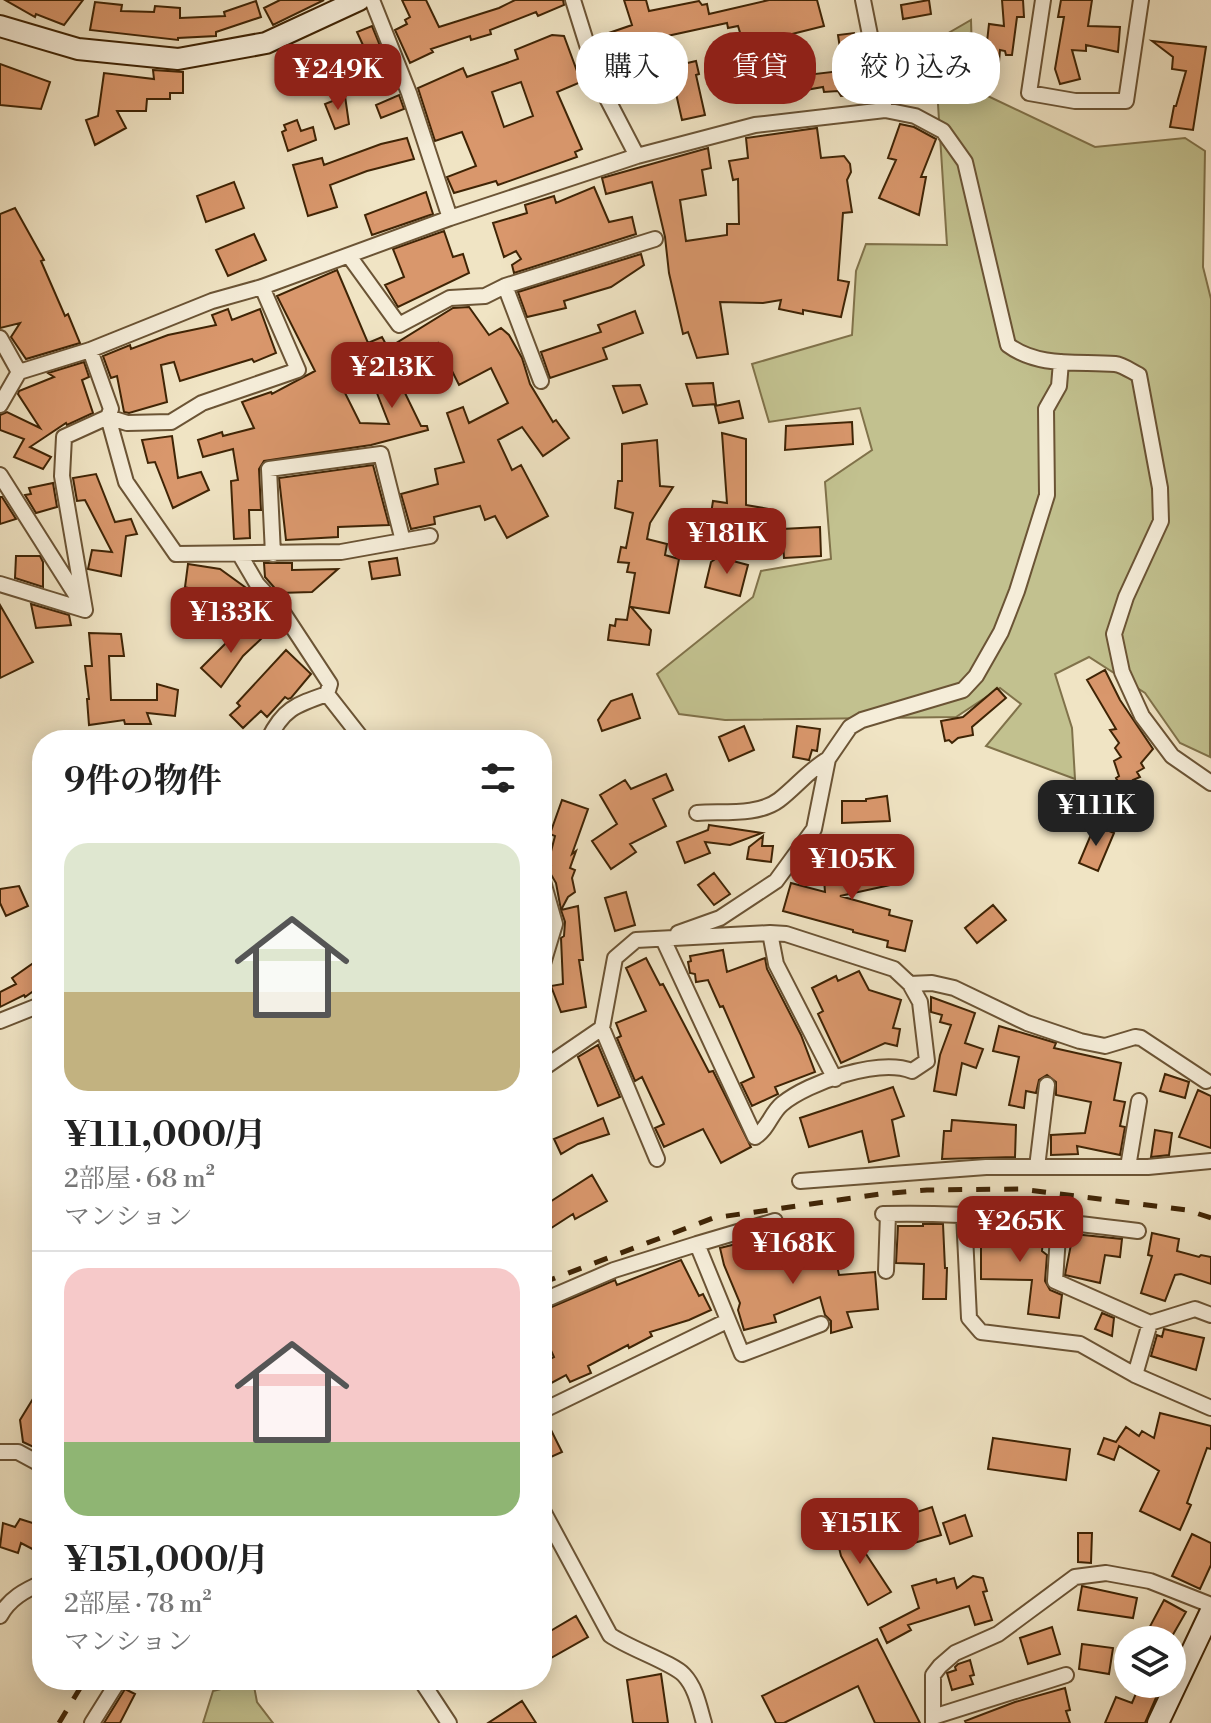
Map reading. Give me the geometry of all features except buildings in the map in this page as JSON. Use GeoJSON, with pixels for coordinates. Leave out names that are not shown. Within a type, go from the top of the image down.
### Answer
{"type":"FeatureCollection","features":[{"type":"Feature","properties":{"kind":"street"},"geometry":{"type":"LineString","coordinates":[[0,26],[78,49],[178,59],[266,43],[359,0]]}},
{"type":"Feature","properties":{"kind":"street"},"geometry":{"type":"LineString","coordinates":[[372,0],[409,93],[450,218]]}},
{"type":"Feature","properties":{"kind":"street"},"geometry":{"type":"LineString","coordinates":[[573,0],[599,83],[637,156]]}},
{"type":"Feature","properties":{"kind":"street"},"geometry":{"type":"LineString","coordinates":[[863,0],[885,110]]}},
{"type":"Feature","properties":{"kind":"street"},"geometry":{"type":"LineString","coordinates":[[1043,0],[1029,93],[1075,101],[1126,101],[1141,0]]}},
{"type":"Feature","properties":{"kind":"street"},"geometry":{"type":"LineString","coordinates":[[0,405],[19,372],[90,350],[212,301],[262,287],[450,218],[637,156],[755,125],[885,110],[915,116],[943,131],[965,162],[1008,345],[1023,356],[1061,362],[1118,364],[1139,375],[1160,488],[1161,521],[1126,597],[1114,634],[1122,672],[1142,716],[1172,756],[1211,783]]}},
{"type":"Feature","properties":{"kind":"street"},"geometry":{"type":"LineString","coordinates":[[349,256],[399,325],[450,298],[485,296],[505,286],[655,239]]}},
{"type":"Feature","properties":{"kind":"street"},"geometry":{"type":"LineString","coordinates":[[505,286],[541,381]]}},
{"type":"Feature","properties":{"kind":"street"},"geometry":{"type":"LineString","coordinates":[[85,610],[62,476],[64,437],[108,417],[127,423],[171,422],[202,403],[298,370],[262,287]]}},
{"type":"Feature","properties":{"kind":"street"},"geometry":{"type":"LineString","coordinates":[[0,338],[19,372]]}},
{"type":"Feature","properties":{"kind":"street"},"geometry":{"type":"LineString","coordinates":[[90,350],[111,409],[108,417],[126,482],[176,554],[341,552],[430,536]]}},
{"type":"Feature","properties":{"kind":"street"},"geometry":{"type":"LineString","coordinates":[[663,939],[720,918],[776,881],[814,829],[828,759],[850,727],[862,720],[963,690],[976,676],[1001,632],[1047,495],[1046,409],[1059,386],[1061,362]]}},
{"type":"Feature","properties":{"kind":"street"},"geometry":{"type":"LineString","coordinates":[[273,554],[269,469],[381,454],[403,541]]}},
{"type":"Feature","properties":{"kind":"street"},"geometry":{"type":"LineString","coordinates":[[0,475],[85,610]]}},
{"type":"Feature","properties":{"kind":"street"},"geometry":{"type":"LineString","coordinates":[[240,555],[257,584],[282,611],[330,684],[327,694]]}},
{"type":"Feature","properties":{"kind":"street"},"geometry":{"type":"LineString","coordinates":[[0,584],[85,610]]}},
{"type":"Feature","properties":{"kind":"street"},"geometry":{"type":"LineString","coordinates":[[273,730],[277,721],[295,705],[327,694]]}},
{"type":"Feature","properties":{"kind":"street"},"geometry":{"type":"LineString","coordinates":[[327,694],[353,730]]}},
{"type":"Feature","properties":{"kind":"street"},"geometry":{"type":"LineString","coordinates":[[697,813],[764,809],[828,759]]}},
{"type":"Feature","properties":{"kind":"street"},"geometry":{"type":"LineString","coordinates":[[552,913],[555,924],[552,934]]}},
{"type":"Feature","properties":{"kind":"street"},"geometry":{"type":"LineString","coordinates":[[770,933],[776,964],[835,1079]]}},
{"type":"Feature","properties":{"kind":"street"},"geometry":{"type":"LineString","coordinates":[[657,1159],[602,1028],[615,958],[636,940],[786,934],[894,969],[910,984],[920,1002],[927,1061],[912,1071],[900,1066],[872,1066],[810,1087],[781,1105],[763,1133],[755,1137],[663,939]]}},
{"type":"Feature","properties":{"kind":"street"},"geometry":{"type":"LineString","coordinates":[[910,984],[932,983],[954,988],[1027,1023],[1080,1041],[1105,1046],[1141,1038],[1206,1081]]}},
{"type":"Feature","properties":{"kind":"street"},"geometry":{"type":"LineString","coordinates":[[0,1021],[32,1008]]}},
{"type":"Feature","properties":{"kind":"street"},"geometry":{"type":"LineString","coordinates":[[552,1062],[602,1028]]}},
{"type":"Feature","properties":{"kind":"street"},"geometry":{"type":"LineString","coordinates":[[1037,1167],[1047,1085]]}},
{"type":"Feature","properties":{"kind":"street"},"geometry":{"type":"LineString","coordinates":[[1128,1167],[1139,1101]]}},
{"type":"Feature","properties":{"kind":"street"},"geometry":{"type":"LineString","coordinates":[[800,1181],[986,1167],[1128,1167],[1211,1161]]}},
{"type":"Feature","properties":{"kind":"street"},"geometry":{"type":"LineString","coordinates":[[886,1271],[885,1214],[964,1214],[1138,1231]]}},
{"type":"Feature","properties":{"kind":"street"},"geometry":{"type":"LineString","coordinates":[[964,1214],[969,1318],[981,1332],[1080,1344],[1135,1375],[1211,1408]]}},
{"type":"Feature","properties":{"kind":"street"},"geometry":{"type":"LineString","coordinates":[[552,1297],[614,1270],[775,1221]]}},
{"type":"Feature","properties":{"kind":"street"},"geometry":{"type":"LineString","coordinates":[[1059,1221],[1055,1281],[1150,1323],[1195,1309],[1211,1315]]}},
{"type":"Feature","properties":{"kind":"street"},"geometry":{"type":"LineString","coordinates":[[697,1244],[742,1354],[821,1324]]}},
{"type":"Feature","properties":{"kind":"street"},"geometry":{"type":"LineString","coordinates":[[552,1406],[727,1321]]}},
{"type":"Feature","properties":{"kind":"street"},"geometry":{"type":"LineString","coordinates":[[1135,1375],[1150,1323]]}},
{"type":"Feature","properties":{"kind":"street"},"geometry":{"type":"LineString","coordinates":[[0,1452],[18,1452],[32,1460]]}},
{"type":"Feature","properties":{"kind":"street"},"geometry":{"type":"LineString","coordinates":[[552,1528],[610,1635],[683,1673],[696,1694],[704,1723]]}},
{"type":"Feature","properties":{"kind":"street"},"geometry":{"type":"LineString","coordinates":[[1066,1675],[936,1721],[933,1675],[940,1666],[955,1653],[998,1634],[1075,1577],[1106,1573],[1150,1581],[1211,1608],[1158,1723]]}},
{"type":"Feature","properties":{"kind":"street"},"geometry":{"type":"LineString","coordinates":[[0,1616],[6,1606],[32,1587]]}},
{"type":"Feature","properties":{"kind":"street"},"geometry":{"type":"LineString","coordinates":[[92,1723],[113,1690]]}},
{"type":"Feature","properties":{"kind":"street"},"geometry":{"type":"LineString","coordinates":[[427,1690],[449,1723]]}},
{"type":"Feature","properties":{"kind":"shaded area"},"geometry":{"type":"Polygon","coordinates":[[[971,20],[971,32],[950,32],[971,20]]]}},
{"type":"Feature","properties":{"kind":"shaded area"},"geometry":{"type":"Polygon","coordinates":[[[1000,102],[1095,147],[1185,138],[1205,151],[1203,267],[1211,299],[1210,757],[1180,743],[1145,693],[1089,657],[1055,674],[1072,728],[1075,779],[986,746],[1021,704],[1000,688],[956,717],[725,720],[679,714],[657,674],[753,597],[761,571],[831,559],[825,482],[872,450],[860,408],[769,422],[752,364],[852,335],[856,271],[866,244],[947,245],[938,104],[1000,102]]]}},
{"type":"Feature","properties":{"kind":"shaded area"},"geometry":{"type":"Polygon","coordinates":[[[255,1690],[257,1702],[273,1723],[203,1723],[213,1691],[255,1690]]]}},
{"type":"Feature","properties":{"kind":"railway"},"geometry":{"type":"LineString","coordinates":[[552,1279],[713,1218],[880,1194],[1020,1189],[1187,1210],[1211,1218]]}},
{"type":"Feature","properties":{"kind":"railway"},"geometry":{"type":"LineString","coordinates":[[59,1723],[79,1690]]}}]}
